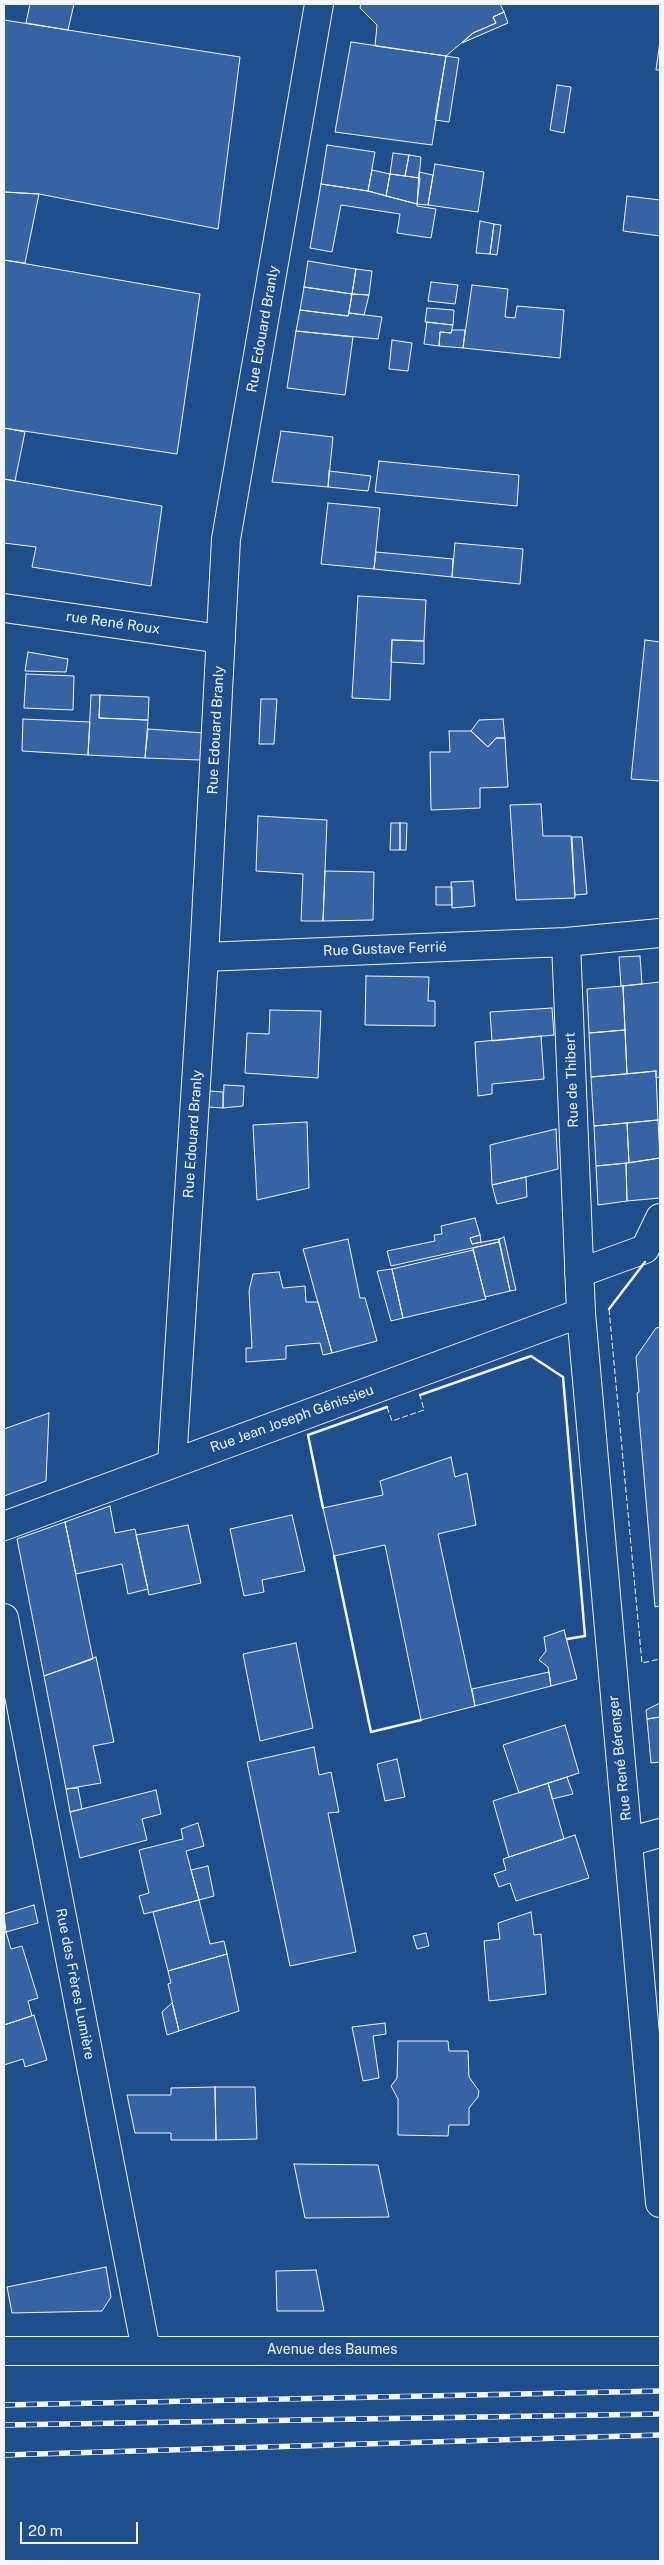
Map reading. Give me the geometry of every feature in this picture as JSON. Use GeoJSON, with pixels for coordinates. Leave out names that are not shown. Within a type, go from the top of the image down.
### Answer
{"type":"FeatureCollection","features":[{"type":"Feature","properties":{"kind":"street","name":"Rue Edouard Branly"},"geometry":{"type":"LineString","coordinates":[[172,1463],[204,957],[226,539],[319,4]]}},
{"type":"Feature","properties":{"kind":"street","name":"rue René Roux"},"geometry":{"type":"LineString","coordinates":[[4,608],[221,639]]}},
{"type":"Feature","properties":{"kind":"street"},"geometry":{"type":"LineString","coordinates":[[566,942],[660,932]]}},
{"type":"Feature","properties":{"kind":"street","name":"Rue Gustave Ferrié"},"geometry":{"type":"LineString","coordinates":[[204,957],[566,942]]}},
{"type":"Feature","properties":{"kind":"street","name":"Rue de Thibert"},"geometry":{"type":"LineString","coordinates":[[566,942],[581,1313]]}},
{"type":"Feature","properties":{"kind":"street"},"geometry":{"type":"LineString","coordinates":[[579,1273],[645,1249],[660,1218]]}},
{"type":"Feature","properties":{"kind":"street","name":"Rue Jean Joseph Génissieu"},"geometry":{"type":"LineString","coordinates":[[4,1526],[581,1313]]}},
{"type":"Feature","properties":{"kind":"street","name":"Rue René Bérenger"},"geometry":{"type":"LineString","coordinates":[[581,1313],[660,2203]]}},
{"type":"Feature","properties":{"kind":"street","name":"Rue des Frères Lumière"},"geometry":{"type":"LineString","coordinates":[[4,1618],[146,2350]]}},
{"type":"Feature","properties":{"kind":"street"},"geometry":{"type":"LineString","coordinates":[[628,1842],[660,1834]]}},
{"type":"Feature","properties":{"kind":"street","name":"Avenue des Baumes"},"geometry":{"type":"LineString","coordinates":[[4,2351],[660,2351]]}},
{"type":"Feature","properties":{"kind":"building"},"geometry":{"type":"Polygon","coordinates":[[[30,4],[74,4],[68,30],[26,23],[30,4]]]}},
{"type":"Feature","properties":{"kind":"building"},"geometry":{"type":"Polygon","coordinates":[[[361,4],[500,4],[504,12],[493,17],[496,23],[473,33],[446,56],[375,46],[377,25],[360,8],[361,4]]]}},
{"type":"Feature","properties":{"kind":"building"},"geometry":{"type":"Polygon","coordinates":[[[504,12],[508,23],[462,43],[473,33],[496,23],[493,17],[504,12]]]}},
{"type":"Feature","properties":{"kind":"building"},"geometry":{"type":"Polygon","coordinates":[[[4,20],[240,57],[218,229],[39,194],[4,192],[4,20]]]}},
{"type":"Feature","properties":{"kind":"building"},"geometry":{"type":"Polygon","coordinates":[[[660,41],[660,70],[656,70],[660,41]]]}},
{"type":"Feature","properties":{"kind":"building"},"geometry":{"type":"Polygon","coordinates":[[[351,42],[446,56],[432,145],[335,132],[351,42]]]}},
{"type":"Feature","properties":{"kind":"building"},"geometry":{"type":"Polygon","coordinates":[[[446,56],[459,58],[449,122],[435,120],[446,56]]]}},
{"type":"Feature","properties":{"kind":"building"},"geometry":{"type":"Polygon","coordinates":[[[557,85],[571,87],[564,133],[550,130],[557,85]]]}},
{"type":"Feature","properties":{"kind":"building"},"geometry":{"type":"Polygon","coordinates":[[[327,145],[375,152],[368,191],[321,184],[327,145]]]}},
{"type":"Feature","properties":{"kind":"building"},"geometry":{"type":"Polygon","coordinates":[[[393,153],[409,155],[405,176],[390,174],[393,153]]]}},
{"type":"Feature","properties":{"kind":"building"},"geometry":{"type":"Polygon","coordinates":[[[409,155],[421,157],[419,178],[405,176],[409,155]]]}},
{"type":"Feature","properties":{"kind":"building"},"geometry":{"type":"Polygon","coordinates":[[[435,164],[484,172],[478,212],[428,205],[435,164]]]}},
{"type":"Feature","properties":{"kind":"building"},"geometry":{"type":"Polygon","coordinates":[[[372,170],[390,174],[386,196],[368,191],[372,170]]]}},
{"type":"Feature","properties":{"kind":"building"},"geometry":{"type":"Polygon","coordinates":[[[419,172],[433,175],[428,205],[417,204],[419,172]]]}},
{"type":"Feature","properties":{"kind":"building"},"geometry":{"type":"Polygon","coordinates":[[[390,174],[420,178],[417,204],[386,196],[390,174]]]}},
{"type":"Feature","properties":{"kind":"building"},"geometry":{"type":"Polygon","coordinates":[[[321,184],[368,191],[417,204],[417,206],[436,209],[431,238],[397,233],[400,214],[341,205],[332,252],[310,248],[321,184]]]}},
{"type":"Feature","properties":{"kind":"building"},"geometry":{"type":"Polygon","coordinates":[[[4,192],[39,194],[25,263],[4,260],[4,192]]]}},
{"type":"Feature","properties":{"kind":"building"},"geometry":{"type":"Polygon","coordinates":[[[627,196],[660,200],[660,236],[623,231],[627,196]]]}},
{"type":"Feature","properties":{"kind":"building"},"geometry":{"type":"Polygon","coordinates":[[[480,221],[494,224],[490,254],[476,253],[480,221]]]}},
{"type":"Feature","properties":{"kind":"building"},"geometry":{"type":"Polygon","coordinates":[[[494,224],[501,225],[497,255],[490,254],[494,224]]]}},
{"type":"Feature","properties":{"kind":"building"},"geometry":{"type":"Polygon","coordinates":[[[4,260],[200,294],[177,454],[4,428],[4,260]]]}},
{"type":"Feature","properties":{"kind":"building"},"geometry":{"type":"Polygon","coordinates":[[[308,261],[356,269],[352,294],[304,287],[308,261]]]}},
{"type":"Feature","properties":{"kind":"building"},"geometry":{"type":"Polygon","coordinates":[[[356,269],[372,271],[369,295],[352,294],[356,269]]]}},
{"type":"Feature","properties":{"kind":"building"},"geometry":{"type":"Polygon","coordinates":[[[431,282],[458,285],[455,304],[428,301],[431,282]]]}},
{"type":"Feature","properties":{"kind":"building"},"geometry":{"type":"Polygon","coordinates":[[[472,285],[508,289],[505,317],[515,318],[517,306],[564,310],[560,358],[463,348],[472,285]]]}},
{"type":"Feature","properties":{"kind":"building"},"geometry":{"type":"Polygon","coordinates":[[[304,287],[352,294],[348,316],[300,310],[304,287]]]}},
{"type":"Feature","properties":{"kind":"building"},"geometry":{"type":"Polygon","coordinates":[[[352,294],[369,295],[364,315],[349,313],[352,294]]]}},
{"type":"Feature","properties":{"kind":"building"},"geometry":{"type":"Polygon","coordinates":[[[427,308],[454,310],[453,325],[425,322],[427,308]]]}},
{"type":"Feature","properties":{"kind":"building"},"geometry":{"type":"Polygon","coordinates":[[[300,310],[348,316],[349,313],[382,317],[378,339],[296,331],[300,310]]]}},
{"type":"Feature","properties":{"kind":"building"},"geometry":{"type":"Polygon","coordinates":[[[427,322],[453,325],[451,333],[440,332],[439,346],[424,344],[427,322]]]}},
{"type":"Feature","properties":{"kind":"building"},"geometry":{"type":"Polygon","coordinates":[[[452,330],[465,330],[463,348],[439,346],[440,332],[451,333],[452,330]]]}},
{"type":"Feature","properties":{"kind":"building"},"geometry":{"type":"Polygon","coordinates":[[[296,331],[353,337],[345,395],[287,388],[296,331]]]}},
{"type":"Feature","properties":{"kind":"building"},"geometry":{"type":"Polygon","coordinates":[[[392,340],[412,343],[408,371],[389,369],[392,340]]]}},
{"type":"Feature","properties":{"kind":"building"},"geometry":{"type":"Polygon","coordinates":[[[4,428],[25,432],[15,481],[4,479],[4,428]]]}},
{"type":"Feature","properties":{"kind":"building"},"geometry":{"type":"Polygon","coordinates":[[[281,431],[333,437],[328,487],[272,482],[281,431]]]}},
{"type":"Feature","properties":{"kind":"building"},"geometry":{"type":"Polygon","coordinates":[[[379,461],[519,475],[517,506],[375,492],[379,461]]]}},
{"type":"Feature","properties":{"kind":"building"},"geometry":{"type":"Polygon","coordinates":[[[329,471],[371,476],[368,491],[328,487],[329,471]]]}},
{"type":"Feature","properties":{"kind":"building"},"geometry":{"type":"Polygon","coordinates":[[[4,479],[162,506],[151,586],[32,567],[36,547],[4,543],[4,479]]]}},
{"type":"Feature","properties":{"kind":"building"},"geometry":{"type":"Polygon","coordinates":[[[328,503],[380,508],[374,569],[321,564],[328,503]]]}},
{"type":"Feature","properties":{"kind":"building"},"geometry":{"type":"Polygon","coordinates":[[[455,543],[523,549],[520,584],[452,577],[455,543]]]}},
{"type":"Feature","properties":{"kind":"building"},"geometry":{"type":"Polygon","coordinates":[[[376,552],[453,559],[452,577],[374,569],[376,552]]]}},
{"type":"Feature","properties":{"kind":"building"},"geometry":{"type":"Polygon","coordinates":[[[358,596],[426,600],[424,641],[392,640],[390,700],[352,698],[358,596]]]}},
{"type":"Feature","properties":{"kind":"building"},"geometry":{"type":"Polygon","coordinates":[[[392,640],[424,641],[424,664],[391,662],[392,640]]]}},
{"type":"Feature","properties":{"kind":"building"},"geometry":{"type":"Polygon","coordinates":[[[645,640],[660,642],[660,781],[631,779],[645,640]]]}},
{"type":"Feature","properties":{"kind":"building"},"geometry":{"type":"Polygon","coordinates":[[[28,652],[68,659],[66,672],[25,671],[28,652]]]}},
{"type":"Feature","properties":{"kind":"building"},"geometry":{"type":"Polygon","coordinates":[[[26,674],[74,676],[73,710],[24,708],[26,674]]]}},
{"type":"Feature","properties":{"kind":"building"},"geometry":{"type":"Polygon","coordinates":[[[91,695],[100,695],[99,718],[148,720],[145,758],[88,755],[91,695]]]}},
{"type":"Feature","properties":{"kind":"building"},"geometry":{"type":"Polygon","coordinates":[[[100,695],[149,697],[148,720],[99,718],[100,695]]]}},
{"type":"Feature","properties":{"kind":"building"},"geometry":{"type":"Polygon","coordinates":[[[261,699],[277,699],[274,744],[259,744],[261,699]]]}},
{"type":"Feature","properties":{"kind":"building"},"geometry":{"type":"Polygon","coordinates":[[[23,719],[90,722],[88,755],[22,751],[23,719]]]}},
{"type":"Feature","properties":{"kind":"building"},"geometry":{"type":"Polygon","coordinates":[[[503,719],[505,738],[496,738],[488,747],[471,731],[479,720],[503,719]]]}},
{"type":"Feature","properties":{"kind":"building"},"geometry":{"type":"Polygon","coordinates":[[[148,729],[204,733],[201,760],[145,758],[148,729]]]}},
{"type":"Feature","properties":{"kind":"building"},"geometry":{"type":"Polygon","coordinates":[[[449,731],[471,731],[488,747],[496,738],[505,738],[508,787],[480,788],[480,808],[431,810],[430,752],[450,752],[449,731]]]}},
{"type":"Feature","properties":{"kind":"building"},"geometry":{"type":"Polygon","coordinates":[[[541,804],[543,836],[571,836],[575,898],[516,900],[510,805],[541,804]]]}},
{"type":"Feature","properties":{"kind":"building"},"geometry":{"type":"Polygon","coordinates":[[[258,816],[327,820],[323,921],[301,921],[303,874],[256,871],[258,816]]]}},
{"type":"Feature","properties":{"kind":"building"},"geometry":{"type":"Polygon","coordinates":[[[391,823],[400,823],[400,850],[390,850],[391,823]]]}},
{"type":"Feature","properties":{"kind":"building"},"geometry":{"type":"Polygon","coordinates":[[[400,823],[407,823],[406,850],[400,850],[400,823]]]}},
{"type":"Feature","properties":{"kind":"building"},"geometry":{"type":"Polygon","coordinates":[[[572,837],[582,837],[587,894],[575,895],[572,837]]]}},
{"type":"Feature","properties":{"kind":"building"},"geometry":{"type":"Polygon","coordinates":[[[325,871],[374,872],[373,920],[323,921],[325,871]]]}},
{"type":"Feature","properties":{"kind":"building"},"geometry":{"type":"Polygon","coordinates":[[[473,881],[475,906],[452,908],[451,882],[473,881]]]}},
{"type":"Feature","properties":{"kind":"building"},"geometry":{"type":"Polygon","coordinates":[[[436,887],[452,887],[452,905],[436,905],[436,887]]]}},
{"type":"Feature","properties":{"kind":"building"},"geometry":{"type":"Polygon","coordinates":[[[640,956],[642,984],[621,986],[619,957],[640,956]]]}},
{"type":"Feature","properties":{"kind":"building"},"geometry":{"type":"Polygon","coordinates":[[[366,976],[429,977],[428,1001],[435,1001],[435,1026],[365,1025],[366,976]]]}},
{"type":"Feature","properties":{"kind":"building"},"geometry":{"type":"Polygon","coordinates":[[[660,982],[660,1077],[656,1078],[656,1071],[627,1074],[623,986],[660,982]]]}},
{"type":"Feature","properties":{"kind":"building"},"geometry":{"type":"Polygon","coordinates":[[[623,986],[625,1030],[589,1033],[587,989],[623,986]]]}},
{"type":"Feature","properties":{"kind":"building"},"geometry":{"type":"Polygon","coordinates":[[[552,1008],[554,1035],[492,1041],[490,1012],[552,1008]]]}},
{"type":"Feature","properties":{"kind":"building"},"geometry":{"type":"Polygon","coordinates":[[[270,1010],[321,1011],[318,1078],[245,1073],[247,1033],[269,1034],[270,1010]]]}},
{"type":"Feature","properties":{"kind":"building"},"geometry":{"type":"Polygon","coordinates":[[[625,1030],[627,1074],[591,1077],[589,1033],[625,1030]]]}},
{"type":"Feature","properties":{"kind":"building"},"geometry":{"type":"Polygon","coordinates":[[[541,1036],[544,1079],[492,1084],[492,1094],[478,1096],[475,1042],[541,1036]]]}},
{"type":"Feature","properties":{"kind":"building"},"geometry":{"type":"Polygon","coordinates":[[[656,1071],[658,1120],[594,1126],[591,1077],[656,1071]]]}},
{"type":"Feature","properties":{"kind":"building"},"geometry":{"type":"Polygon","coordinates":[[[224,1085],[244,1086],[243,1106],[223,1108],[224,1085]]]}},
{"type":"Feature","properties":{"kind":"building"},"geometry":{"type":"Polygon","coordinates":[[[209,1091],[223,1092],[223,1108],[208,1107],[209,1091]]]}},
{"type":"Feature","properties":{"kind":"building"},"geometry":{"type":"Polygon","coordinates":[[[658,1120],[660,1158],[629,1163],[627,1123],[658,1120]]]}},
{"type":"Feature","properties":{"kind":"building"},"geometry":{"type":"Polygon","coordinates":[[[307,1122],[309,1188],[257,1200],[253,1125],[307,1122]]]}},
{"type":"Feature","properties":{"kind":"building"},"geometry":{"type":"Polygon","coordinates":[[[627,1123],[629,1163],[596,1166],[594,1126],[627,1123]]]}},
{"type":"Feature","properties":{"kind":"building"},"geometry":{"type":"Polygon","coordinates":[[[556,1129],[558,1169],[492,1185],[490,1145],[556,1129]]]}},
{"type":"Feature","properties":{"kind":"building"},"geometry":{"type":"Polygon","coordinates":[[[660,1158],[660,1198],[627,1201],[626,1163],[660,1158]]]}},
{"type":"Feature","properties":{"kind":"building"},"geometry":{"type":"Polygon","coordinates":[[[626,1163],[627,1201],[598,1205],[596,1166],[626,1163]]]}},
{"type":"Feature","properties":{"kind":"building"},"geometry":{"type":"Polygon","coordinates":[[[526,1177],[527,1197],[497,1204],[492,1185],[526,1177]]]}},
{"type":"Feature","properties":{"kind":"building"},"geometry":{"type":"Polygon","coordinates":[[[475,1218],[480,1235],[470,1238],[472,1244],[499,1239],[499,1242],[391,1266],[387,1251],[435,1241],[434,1235],[442,1234],[441,1226],[475,1218]]]}},
{"type":"Feature","properties":{"kind":"building"},"geometry":{"type":"Polygon","coordinates":[[[480,1235],[481,1242],[472,1244],[470,1238],[480,1235]]]}},
{"type":"Feature","properties":{"kind":"building"},"geometry":{"type":"Polygon","coordinates":[[[504,1237],[516,1290],[510,1291],[499,1239],[504,1237]]]}},
{"type":"Feature","properties":{"kind":"building"},"geometry":{"type":"Polygon","coordinates":[[[348,1239],[360,1298],[365,1298],[377,1341],[332,1353],[303,1249],[348,1239]]]}},
{"type":"Feature","properties":{"kind":"building"},"geometry":{"type":"Polygon","coordinates":[[[499,1242],[510,1291],[485,1297],[473,1248],[499,1242]]]}},
{"type":"Feature","properties":{"kind":"building"},"geometry":{"type":"Polygon","coordinates":[[[473,1250],[486,1299],[403,1318],[392,1269],[473,1250]]]}},
{"type":"Feature","properties":{"kind":"building"},"geometry":{"type":"Polygon","coordinates":[[[392,1269],[403,1318],[391,1321],[377,1271],[392,1269]]]}},
{"type":"Feature","properties":{"kind":"building"},"geometry":{"type":"Polygon","coordinates":[[[279,1272],[283,1288],[305,1286],[306,1302],[318,1302],[332,1353],[323,1355],[320,1343],[286,1346],[286,1359],[246,1362],[246,1348],[252,1348],[249,1291],[253,1274],[279,1272]]]}},
{"type":"Feature","properties":{"kind":"building"},"geometry":{"type":"Polygon","coordinates":[[[660,1327],[660,1606],[655,1607],[637,1393],[639,1392],[636,1357],[656,1328],[660,1327]]]}},
{"type":"Feature","properties":{"kind":"building"},"geometry":{"type":"Polygon","coordinates":[[[49,1413],[46,1481],[4,1496],[4,1429],[49,1413]]]}},
{"type":"Feature","properties":{"kind":"building"},"geometry":{"type":"Polygon","coordinates":[[[451,1457],[455,1477],[467,1473],[476,1525],[438,1534],[475,1706],[421,1720],[385,1545],[334,1556],[323,1508],[383,1495],[380,1481],[451,1457]]]}},
{"type":"Feature","properties":{"kind":"building"},"geometry":{"type":"Polygon","coordinates":[[[110,1506],[115,1533],[135,1529],[148,1589],[128,1594],[122,1564],[76,1574],[65,1522],[110,1506]]]}},
{"type":"Feature","properties":{"kind":"building"},"geometry":{"type":"Polygon","coordinates":[[[292,1515],[305,1571],[262,1580],[264,1592],[244,1596],[230,1529],[292,1515]]]}},
{"type":"Feature","properties":{"kind":"building"},"geometry":{"type":"Polygon","coordinates":[[[65,1522],[93,1659],[44,1676],[17,1539],[65,1522]]]}},
{"type":"Feature","properties":{"kind":"building"},"geometry":{"type":"Polygon","coordinates":[[[188,1525],[201,1583],[149,1595],[136,1535],[188,1525]]]}},
{"type":"Feature","properties":{"kind":"building"},"geometry":{"type":"Polygon","coordinates":[[[564,1630],[577,1679],[551,1686],[548,1667],[539,1660],[546,1651],[544,1637],[564,1630]]]}},
{"type":"Feature","properties":{"kind":"building"},"geometry":{"type":"Polygon","coordinates":[[[296,1643],[313,1728],[260,1741],[243,1654],[296,1643]]]}},
{"type":"Feature","properties":{"kind":"building"},"geometry":{"type":"Polygon","coordinates":[[[96,1657],[114,1742],[93,1746],[101,1783],[66,1789],[44,1676],[96,1657]]]}},
{"type":"Feature","properties":{"kind":"building"},"geometry":{"type":"Polygon","coordinates":[[[549,1672],[551,1686],[475,1706],[472,1689],[549,1672]]]}},
{"type":"Feature","properties":{"kind":"building"},"geometry":{"type":"Polygon","coordinates":[[[660,1703],[660,1717],[647,1719],[646,1710],[660,1703]]]}},
{"type":"Feature","properties":{"kind":"building"},"geometry":{"type":"Polygon","coordinates":[[[660,1717],[660,1762],[651,1763],[647,1719],[660,1717]]]}},
{"type":"Feature","properties":{"kind":"building"},"geometry":{"type":"Polygon","coordinates":[[[565,1725],[579,1773],[519,1793],[503,1745],[565,1725]]]}},
{"type":"Feature","properties":{"kind":"building"},"geometry":{"type":"Polygon","coordinates":[[[314,1747],[319,1775],[331,1772],[339,1812],[328,1813],[356,1952],[290,1966],[247,1762],[314,1747]]]}},
{"type":"Feature","properties":{"kind":"building"},"geometry":{"type":"Polygon","coordinates":[[[397,1759],[405,1797],[385,1801],[377,1764],[397,1759]]]}},
{"type":"Feature","properties":{"kind":"building"},"geometry":{"type":"Polygon","coordinates":[[[567,1777],[573,1794],[552,1799],[548,1783],[567,1777]]]}},
{"type":"Feature","properties":{"kind":"building"},"geometry":{"type":"Polygon","coordinates":[[[548,1783],[564,1839],[509,1857],[493,1801],[548,1783]]]}},
{"type":"Feature","properties":{"kind":"building"},"geometry":{"type":"Polygon","coordinates":[[[78,1788],[82,1809],[70,1812],[66,1789],[78,1788]]]}},
{"type":"Feature","properties":{"kind":"building"},"geometry":{"type":"Polygon","coordinates":[[[156,1790],[161,1814],[142,1819],[147,1840],[80,1858],[70,1812],[156,1790]]]}},
{"type":"Feature","properties":{"kind":"building"},"geometry":{"type":"Polygon","coordinates":[[[198,1823],[204,1846],[186,1851],[199,1900],[144,1914],[139,1896],[149,1893],[139,1850],[183,1839],[181,1829],[198,1823]]]}},
{"type":"Feature","properties":{"kind":"building"},"geometry":{"type":"Polygon","coordinates":[[[575,1835],[589,1878],[516,1901],[510,1883],[499,1887],[494,1874],[506,1870],[503,1859],[575,1835]]]}},
{"type":"Feature","properties":{"kind":"building"},"geometry":{"type":"Polygon","coordinates":[[[208,1866],[214,1896],[199,1900],[191,1870],[208,1866]]]}},
{"type":"Feature","properties":{"kind":"building"},"geometry":{"type":"Polygon","coordinates":[[[199,1900],[210,1944],[224,1941],[227,1954],[168,1971],[153,1912],[199,1900]]]}},
{"type":"Feature","properties":{"kind":"building"},"geometry":{"type":"Polygon","coordinates":[[[34,1905],[38,1923],[6,1932],[4,1914],[34,1905]]]}},
{"type":"Feature","properties":{"kind":"building"},"geometry":{"type":"Polygon","coordinates":[[[531,1912],[534,1935],[541,1934],[546,1994],[489,2001],[484,1941],[500,1939],[498,1923],[531,1912]]]}},
{"type":"Feature","properties":{"kind":"building"},"geometry":{"type":"Polygon","coordinates":[[[6,1932],[11,1949],[22,1946],[38,1998],[28,2001],[32,2016],[4,2025],[4,1933],[6,1932]]]}},
{"type":"Feature","properties":{"kind":"building"},"geometry":{"type":"Polygon","coordinates":[[[426,1933],[429,1946],[417,1949],[413,1936],[426,1933]]]}},
{"type":"Feature","properties":{"kind":"building"},"geometry":{"type":"Polygon","coordinates":[[[227,1954],[239,2011],[179,2031],[168,1984],[171,1983],[168,1971],[227,1954]]]}},
{"type":"Feature","properties":{"kind":"building"},"geometry":{"type":"Polygon","coordinates":[[[172,2003],[179,2031],[167,2035],[162,2012],[172,2003]]]}},
{"type":"Feature","properties":{"kind":"building"},"geometry":{"type":"Polygon","coordinates":[[[34,2015],[47,2060],[25,2067],[23,2059],[4,2065],[4,2025],[34,2015]]]}},
{"type":"Feature","properties":{"kind":"building"},"geometry":{"type":"Polygon","coordinates":[[[385,2023],[386,2034],[373,2036],[379,2078],[363,2081],[352,2027],[385,2023]]]}},
{"type":"Feature","properties":{"kind":"building"},"geometry":{"type":"Polygon","coordinates":[[[398,2041],[448,2041],[449,2051],[468,2051],[469,2077],[479,2091],[478,2097],[469,2108],[469,2125],[449,2125],[448,2136],[398,2135],[398,2099],[391,2086],[397,2078],[398,2041]]]}},
{"type":"Feature","properties":{"kind":"building"},"geometry":{"type":"Polygon","coordinates":[[[215,2087],[255,2087],[257,2139],[216,2140],[215,2087]]]}},
{"type":"Feature","properties":{"kind":"building"},"geometry":{"type":"Polygon","coordinates":[[[215,2087],[216,2140],[171,2140],[171,2133],[135,2133],[127,2095],[171,2095],[171,2088],[215,2087]]]}},
{"type":"Feature","properties":{"kind":"building"},"geometry":{"type":"Polygon","coordinates":[[[294,2164],[378,2165],[389,2217],[305,2218],[294,2164]]]}},
{"type":"Feature","properties":{"kind":"building"},"geometry":{"type":"Polygon","coordinates":[[[106,2267],[111,2297],[102,2311],[12,2313],[7,2287],[106,2267]]]}},
{"type":"Feature","properties":{"kind":"building"},"geometry":{"type":"Polygon","coordinates":[[[316,2270],[324,2311],[277,2311],[276,2271],[316,2270]]]}},
{"type":"Feature","properties":{"kind":"railway"},"geometry":{"type":"LineString","coordinates":[[4,2405],[660,2391]]}},
{"type":"Feature","properties":{"kind":"railway"},"geometry":{"type":"LineString","coordinates":[[4,2425],[660,2414]]}},
{"type":"Feature","properties":{"kind":"railway"},"geometry":{"type":"LineString","coordinates":[[4,2455],[660,2435]]}},
{"type":"Feature","properties":{"kind":"fence"},"geometry":{"type":"LineString","coordinates":[[609,1309],[642,1663],[660,1659]]}},
{"type":"Feature","properties":{"kind":"fence"},"geometry":{"type":"LineString","coordinates":[[387,1407],[392,1421],[424,1410],[420,1395]]}},
{"type":"Feature","properties":{"kind":"wall"},"geometry":{"type":"LineString","coordinates":[[609,1309],[645,1262]]}},
{"type":"Feature","properties":{"kind":"wall"},"geometry":{"type":"LineString","coordinates":[[420,1395],[531,1356],[563,1377],[585,1636],[567,1639]]}},
{"type":"Feature","properties":{"kind":"wall"},"geometry":{"type":"LineString","coordinates":[[323,1508],[308,1435],[387,1407]]}},
{"type":"Feature","properties":{"kind":"wall"},"geometry":{"type":"LineString","coordinates":[[334,1556],[371,1732],[421,1720]]}}]}
